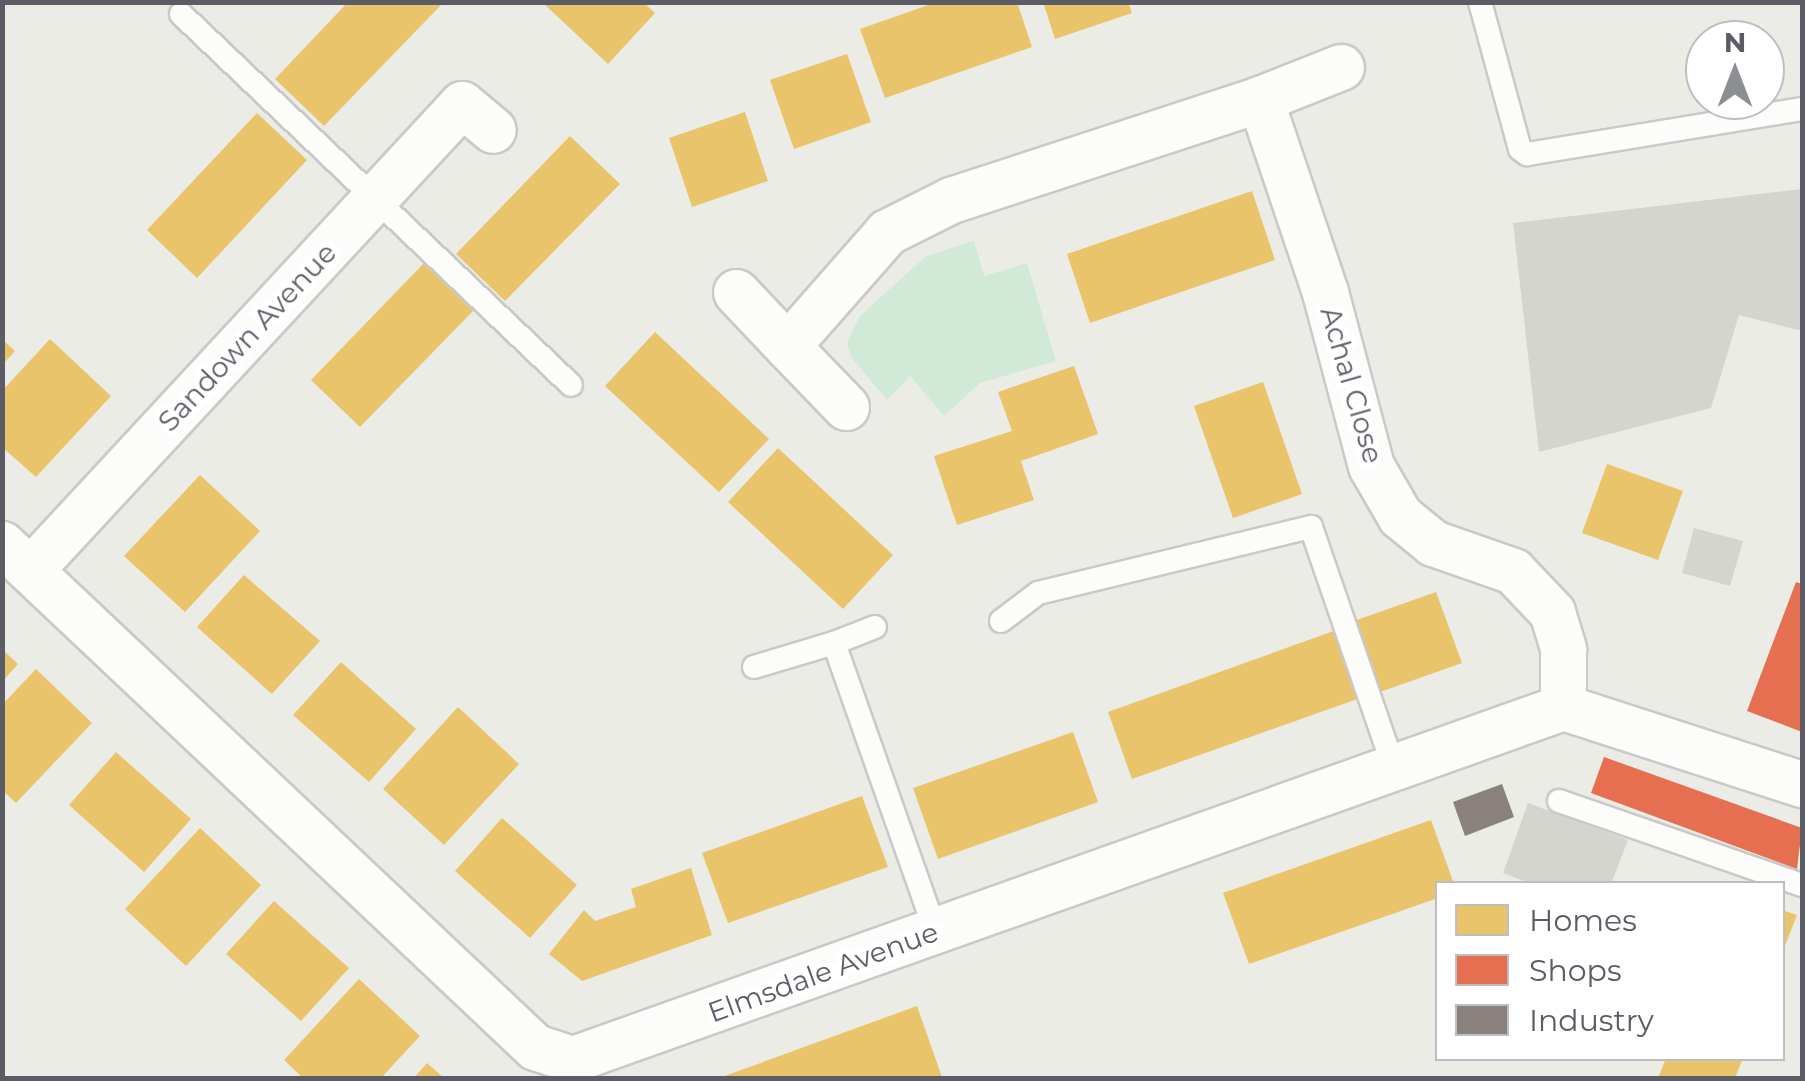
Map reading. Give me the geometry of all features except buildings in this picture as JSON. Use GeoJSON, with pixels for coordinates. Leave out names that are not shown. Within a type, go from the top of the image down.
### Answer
{"type":"FeatureCollection","features":[{"type":"Feature","properties":{"kind":"street"},"geometry":{"type":"LineString","coordinates":[[787,346],[886,232],[951,200],[1260,99],[1341,68]]}},
{"type":"Feature","properties":{"kind":"street","name":"Achal Close"},"geometry":{"type":"LineString","coordinates":[[1260,99],[1325,292],[1372,466],[1400,516],[1433,542],[1513,572],[1552,612],[1563,649],[1563,707]]}},
{"type":"Feature","properties":{"kind":"street","name":"Sandown Avenue"},"geometry":{"type":"LineString","coordinates":[[16,557],[465,106]]}},
{"type":"Feature","properties":{"kind":"street"},"geometry":{"type":"LineString","coordinates":[[736,292],[846,408]]}},
{"type":"Feature","properties":{"kind":"street","name":"Elmsdale Avenue"},"geometry":{"type":"LineString","coordinates":[[16,557],[535,1047],[586,1068],[936,932],[1563,707]]}},
{"type":"Feature","properties":{"kind":"street"},"geometry":{"type":"LineString","coordinates":[[1563,707],[1802,784]]}},
{"type":"Feature","properties":{"kind":"lane"},"geometry":{"type":"LineString","coordinates":[[1480,2],[1520,148],[1528,154],[1802,109]]}},
{"type":"Feature","properties":{"kind":"lane"},"geometry":{"type":"LineString","coordinates":[[181,14],[571,385]]}},
{"type":"Feature","properties":{"kind":"lane"},"geometry":{"type":"LineString","coordinates":[[1001,621],[1038,593],[1311,527],[1394,768]]}},
{"type":"Feature","properties":{"kind":"lane"},"geometry":{"type":"LineString","coordinates":[[754,667],[875,627]]}},
{"type":"Feature","properties":{"kind":"lane"},"geometry":{"type":"LineString","coordinates":[[834,643],[936,932]]}},
{"type":"Feature","properties":{"kind":"lane"},"geometry":{"type":"LineString","coordinates":[[1559,802],[1802,885]]}},
{"type":"Feature","properties":{"kind":"green space"},"geometry":{"type":"Polygon","coordinates":[[[974,241],[984,276],[1027,263],[1056,361],[980,383],[944,416],[910,376],[887,400],[851,357],[847,342],[860,316],[926,256],[974,241]]]}}]}
